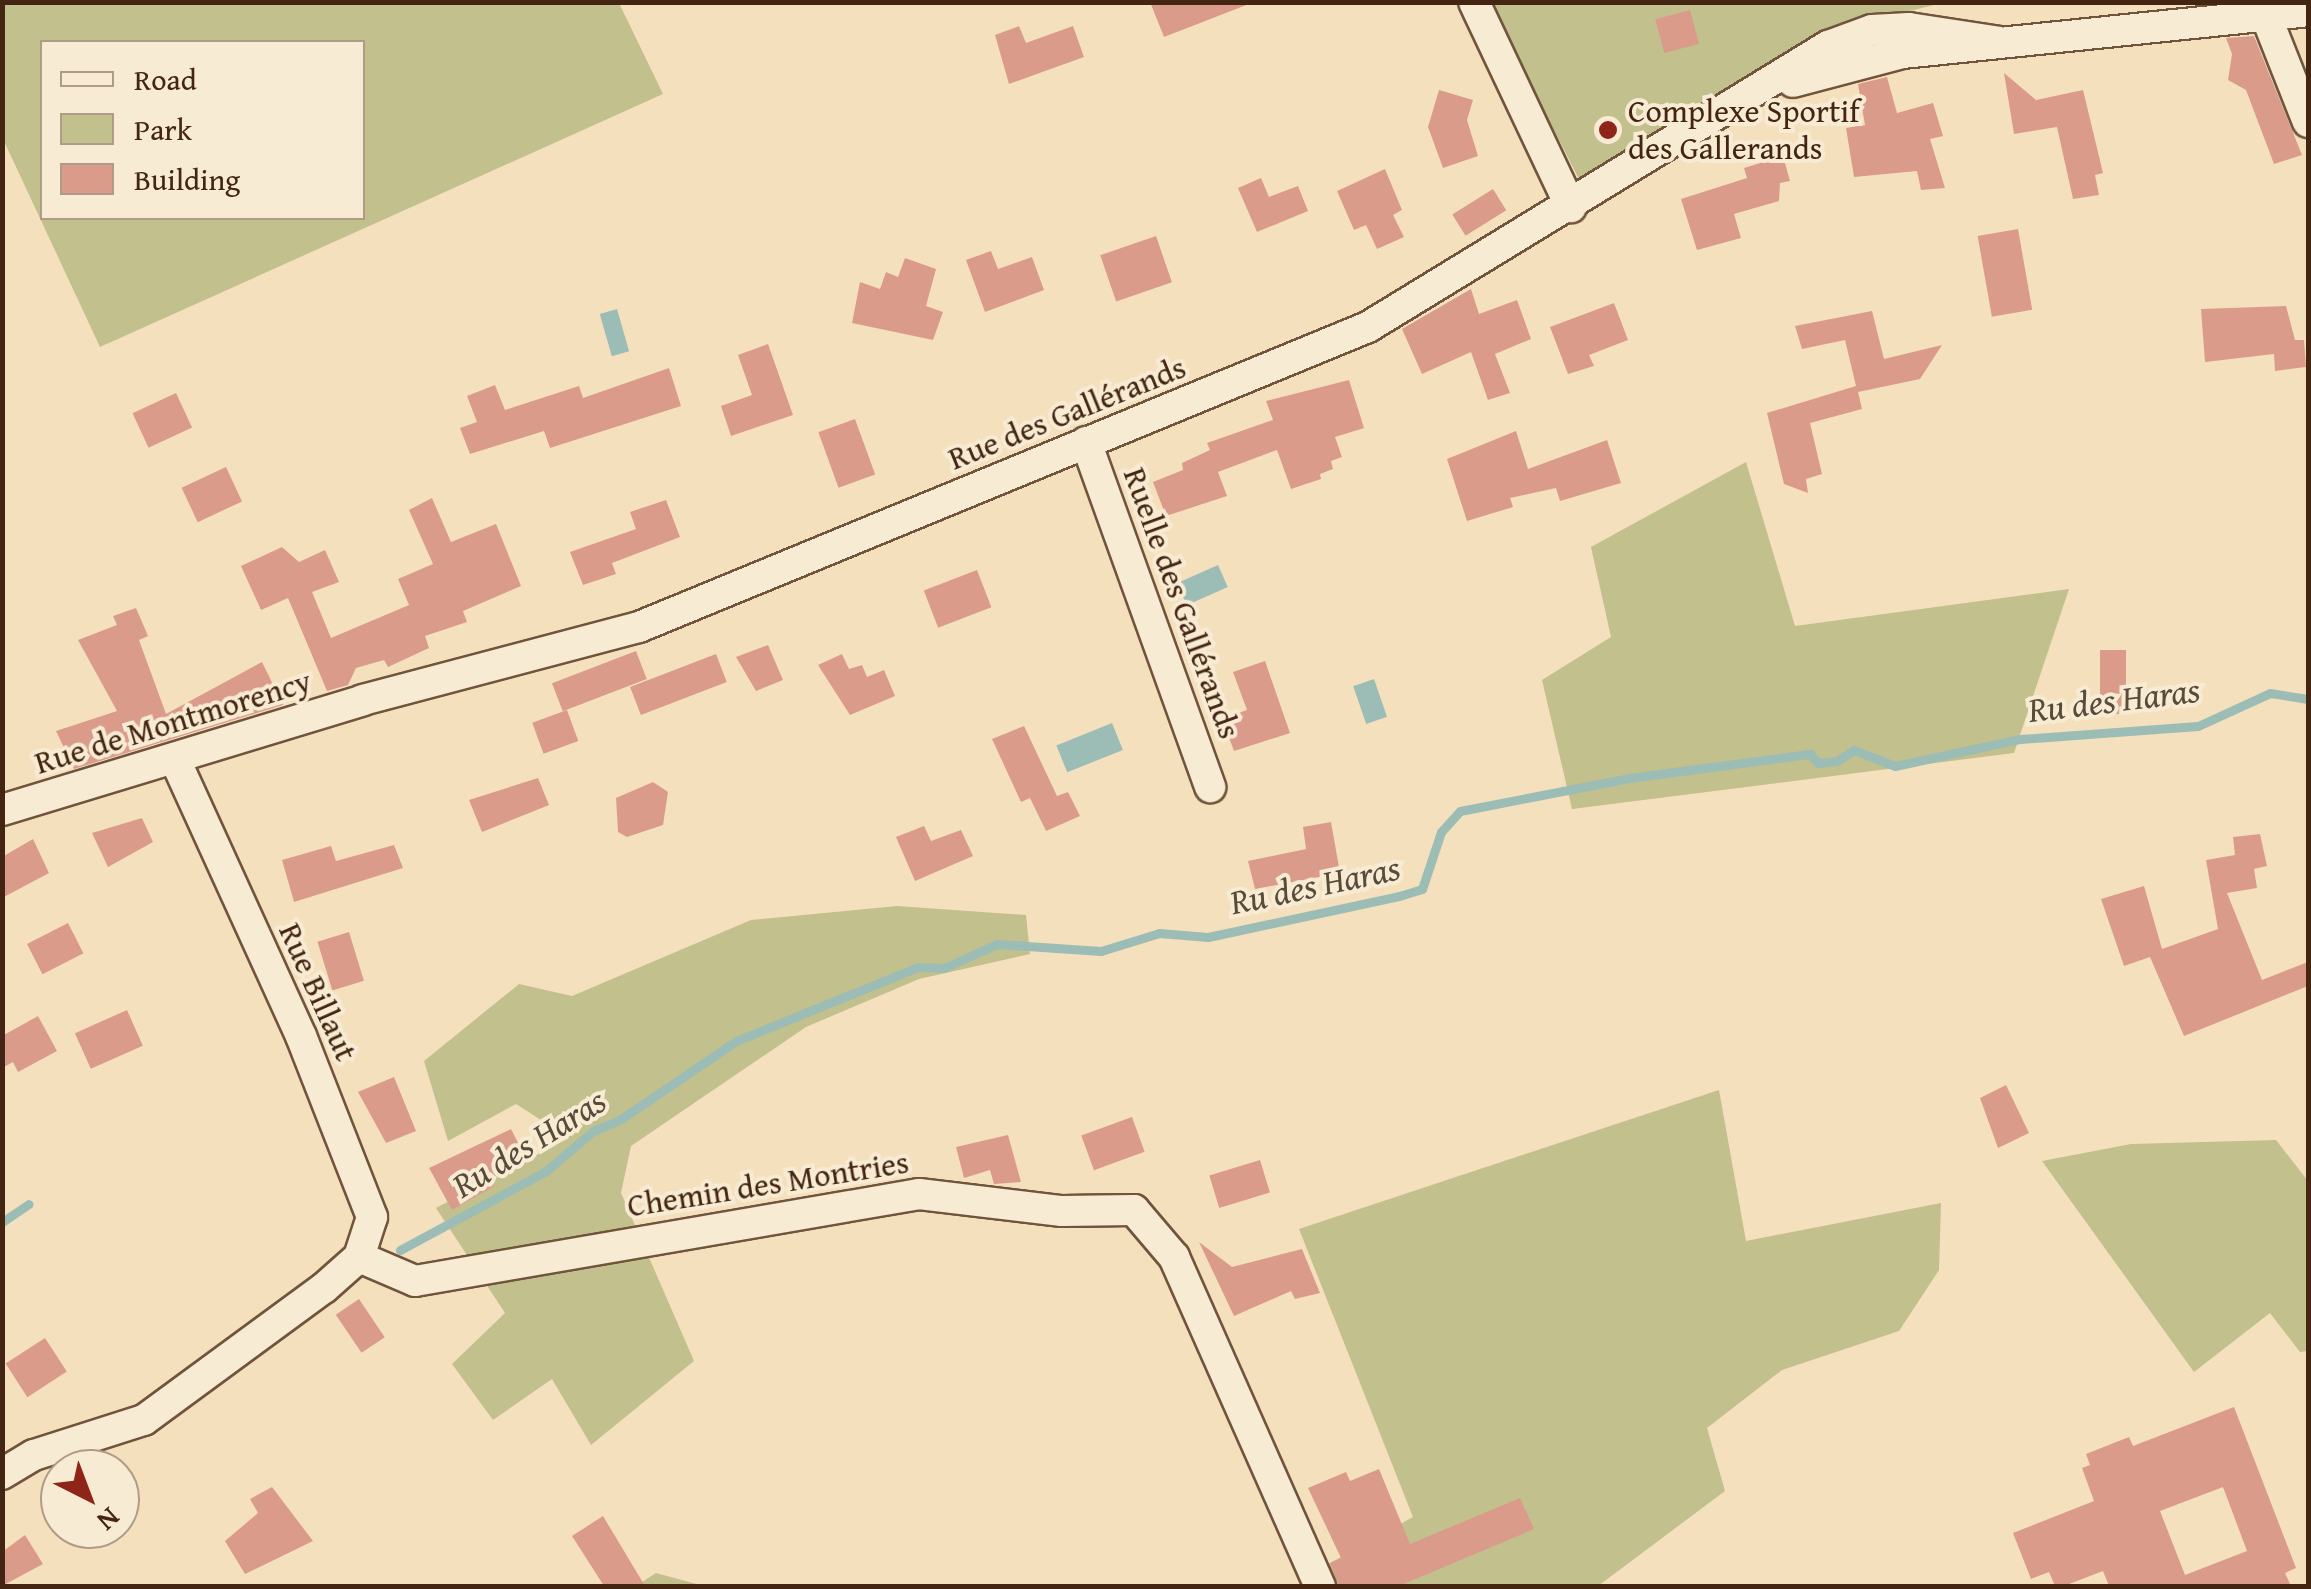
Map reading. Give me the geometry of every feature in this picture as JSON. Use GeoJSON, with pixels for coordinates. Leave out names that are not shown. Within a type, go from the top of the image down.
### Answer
{"type":"FeatureCollection","features":[{"type":"Feature","properties":{"kind":"street"},"geometry":{"type":"LineString","coordinates":[[1474,2],[1571,207]]}},
{"type":"Feature","properties":{"kind":"street","name":"Rue des Gallérands"},"geometry":{"type":"LineString","coordinates":[[363,700],[639,627],[1368,327],[1571,207],[1828,46],[1872,30],[1925,29],[1999,42],[2308,11]]}},
{"type":"Feature","properties":{"kind":"street"},"geometry":{"type":"LineString","coordinates":[[2266,16],[2308,122]]}},
{"type":"Feature","properties":{"kind":"street","name":"Ruelle des Gallérands"},"geometry":{"type":"LineString","coordinates":[[1086,442],[1210,787]]}},
{"type":"Feature","properties":{"kind":"street","name":"Rue de Montmorency"},"geometry":{"type":"LineString","coordinates":[[2,810],[363,700]]}},
{"type":"Feature","properties":{"kind":"street","name":"Rue Billaut"},"geometry":{"type":"LineString","coordinates":[[175,760],[300,1036],[372,1217],[359,1257]]}},
{"type":"Feature","properties":{"kind":"street","name":"Chemin des Montries"},"geometry":{"type":"LineString","coordinates":[[359,1257],[415,1282],[919,1194],[1062,1212],[1134,1210],[1174,1257],[1320,1586]]}},
{"type":"Feature","properties":{"kind":"street"},"geometry":{"type":"LineString","coordinates":[[2,1474],[34,1454],[144,1420],[359,1257]]}},
{"type":"Feature","properties":{"kind":"green space"},"geometry":{"type":"Polygon","coordinates":[[[3,2],[619,3],[663,94],[100,347],[41,220],[365,220],[365,40],[40,40],[40,218],[3,139],[3,2]]]}},
{"type":"Feature","properties":{"kind":"green space","name":"Complexe Sportif des Gallerands"},"geometry":{"type":"Polygon","coordinates":[[[1489,3],[1938,4],[1849,26],[1579,179],[1489,3]]]}},
{"type":"Feature","properties":{"kind":"green space"},"geometry":{"type":"Polygon","coordinates":[[[1746,462],[1795,626],[2069,589],[2014,753],[1572,809],[1542,680],[1611,637],[1591,547],[1746,462]]]}},
{"type":"Feature","properties":{"kind":"green space"},"geometry":{"type":"Polygon","coordinates":[[[897,906],[1026,915],[1030,954],[919,979],[806,1027],[631,1146],[621,1193],[694,1361],[591,1445],[552,1379],[493,1420],[452,1364],[505,1313],[436,1208],[569,1138],[516,1104],[448,1141],[424,1061],[519,984],[572,996],[751,920],[897,906]]]}},
{"type":"Feature","properties":{"kind":"green space"},"geometry":{"type":"Polygon","coordinates":[[[1719,1090],[1746,1241],[1941,1203],[1939,1270],[1899,1331],[1782,1370],[1707,1428],[1725,1491],[1598,1586],[1332,1586],[1321,1568],[1413,1517],[1299,1229],[1719,1090]]]}},
{"type":"Feature","properties":{"kind":"green space"},"geometry":{"type":"Polygon","coordinates":[[[2276,1140],[2308,1181],[2308,1351],[2300,1352],[2270,1313],[2194,1372],[2042,1161],[2131,1144],[2276,1140]]]}},
{"type":"Feature","properties":{"kind":"green space"},"geometry":{"type":"Polygon","coordinates":[[[656,1573],[704,1586],[636,1586],[656,1573]]]}},
{"type":"Feature","properties":{"kind":"water"},"geometry":{"type":"Polygon","coordinates":[[[617,309],[629,351],[612,356],[600,314],[617,309]]]}},
{"type":"Feature","properties":{"kind":"water"},"geometry":{"type":"Polygon","coordinates":[[[1218,565],[1228,587],[1187,605],[1177,583],[1218,565]]]}},
{"type":"Feature","properties":{"kind":"water"},"geometry":{"type":"Polygon","coordinates":[[[1374,679],[1387,717],[1366,724],[1353,686],[1374,679]]]}},
{"type":"Feature","properties":{"kind":"water"},"geometry":{"type":"Polygon","coordinates":[[[1112,723],[1123,750],[1067,772],[1056,745],[1112,723]]]}},
{"type":"Feature","properties":{"kind":"building"},"geometry":{"type":"Polygon","coordinates":[[[1150,2],[1248,2],[1249,4],[1164,37],[1150,2]]]}},
{"type":"Feature","properties":{"kind":"building"},"geometry":{"type":"Polygon","coordinates":[[[1690,10],[1699,44],[1664,53],[1655,19],[1690,10]]]}},
{"type":"Feature","properties":{"kind":"building"},"geometry":{"type":"Polygon","coordinates":[[[1019,26],[1026,43],[1073,26],[1084,57],[1009,84],[995,35],[1019,26]]]}},
{"type":"Feature","properties":{"kind":"building"},"geometry":{"type":"Polygon","coordinates":[[[2254,36],[2302,155],[2274,164],[2246,90],[2228,80],[2232,54],[2226,38],[2254,36]]]}},
{"type":"Feature","properties":{"kind":"building"},"geometry":{"type":"Polygon","coordinates":[[[2004,73],[2036,100],[2083,90],[2103,173],[2095,175],[2099,195],[2073,199],[2057,127],[2014,134],[2004,73]]]}},
{"type":"Feature","properties":{"kind":"building"},"geometry":{"type":"Polygon","coordinates":[[[1887,77],[1897,113],[1933,103],[1943,136],[1930,139],[1945,188],[1921,190],[1917,171],[1854,177],[1846,128],[1865,125],[1858,84],[1887,77]]]}},
{"type":"Feature","properties":{"kind":"building"},"geometry":{"type":"Polygon","coordinates":[[[1439,90],[1473,100],[1467,120],[1478,156],[1443,168],[1428,127],[1439,90]]]}},
{"type":"Feature","properties":{"kind":"building"},"geometry":{"type":"Polygon","coordinates":[[[1783,156],[1790,181],[1780,183],[1779,201],[1734,214],[1741,238],[1697,250],[1681,199],[1747,178],[1744,168],[1783,156]]]}},
{"type":"Feature","properties":{"kind":"building"},"geometry":{"type":"Polygon","coordinates":[[[1385,169],[1402,210],[1393,215],[1404,237],[1377,249],[1366,225],[1354,230],[1337,191],[1385,169]]]}},
{"type":"Feature","properties":{"kind":"building"},"geometry":{"type":"Polygon","coordinates":[[[1261,178],[1269,197],[1298,186],[1308,211],[1257,232],[1238,188],[1261,178]]]}},
{"type":"Feature","properties":{"kind":"building"},"geometry":{"type":"Polygon","coordinates":[[[1493,189],[1506,210],[1466,236],[1452,214],[1493,189]]]}},
{"type":"Feature","properties":{"kind":"building"},"geometry":{"type":"Polygon","coordinates":[[[2018,229],[2032,310],[1992,317],[1978,236],[2018,229]]]}},
{"type":"Feature","properties":{"kind":"building"},"geometry":{"type":"Polygon","coordinates":[[[1156,236],[1172,282],[1116,302],[1100,255],[1156,236]]]}},
{"type":"Feature","properties":{"kind":"building"},"geometry":{"type":"Polygon","coordinates":[[[991,251],[998,269],[1032,257],[1044,290],[985,312],[966,260],[991,251]]]}},
{"type":"Feature","properties":{"kind":"building"},"geometry":{"type":"Polygon","coordinates":[[[905,258],[936,269],[926,306],[943,312],[933,340],[852,323],[860,282],[880,289],[886,272],[898,277],[905,258]]]}},
{"type":"Feature","properties":{"kind":"building"},"geometry":{"type":"Polygon","coordinates":[[[1471,289],[1479,314],[1517,300],[1531,339],[1495,354],[1510,393],[1488,400],[1471,352],[1422,374],[1402,329],[1471,289]]]}},
{"type":"Feature","properties":{"kind":"building"},"geometry":{"type":"Polygon","coordinates":[[[1614,303],[1628,340],[1589,355],[1594,366],[1568,374],[1550,327],[1614,303]]]}},
{"type":"Feature","properties":{"kind":"building"},"geometry":{"type":"Polygon","coordinates":[[[2286,306],[2295,340],[2304,340],[2306,367],[2275,371],[2274,354],[2205,362],[2201,309],[2286,306]]]}},
{"type":"Feature","properties":{"kind":"building"},"geometry":{"type":"Polygon","coordinates":[[[1872,311],[1884,359],[1942,345],[1920,379],[1858,392],[1862,409],[1810,423],[1822,474],[1806,479],[1808,493],[1784,484],[1767,413],[1856,386],[1845,340],[1802,349],[1795,326],[1872,311]]]}},
{"type":"Feature","properties":{"kind":"building"},"geometry":{"type":"Polygon","coordinates":[[[768,344],[793,415],[731,436],[721,406],[752,395],[738,355],[768,344]]]}},
{"type":"Feature","properties":{"kind":"building"},"geometry":{"type":"Polygon","coordinates":[[[669,368],[681,406],[550,448],[544,431],[470,454],[460,428],[477,422],[467,396],[495,385],[505,410],[579,386],[583,398],[669,368]]]}},
{"type":"Feature","properties":{"kind":"building"},"geometry":{"type":"Polygon","coordinates":[[[1349,380],[1364,428],[1335,437],[1342,457],[1331,461],[1333,469],[1320,474],[1321,479],[1291,489],[1277,450],[1218,472],[1227,496],[1166,516],[1153,482],[1183,470],[1182,463],[1210,450],[1207,443],[1273,420],[1266,401],[1349,380]]]}},
{"type":"Feature","properties":{"kind":"building"},"geometry":{"type":"Polygon","coordinates":[[[176,393],[192,427],[149,448],[132,413],[176,393]]]}},
{"type":"Feature","properties":{"kind":"building"},"geometry":{"type":"Polygon","coordinates":[[[855,419],[875,474],[839,488],[818,432],[855,419]]]}},
{"type":"Feature","properties":{"kind":"building"},"geometry":{"type":"Polygon","coordinates":[[[1516,431],[1528,469],[1607,440],[1621,483],[1560,501],[1556,488],[1510,498],[1513,507],[1467,521],[1447,459],[1516,431]]]}},
{"type":"Feature","properties":{"kind":"building"},"geometry":{"type":"Polygon","coordinates":[[[226,467],[242,501],[198,522],[182,488],[226,467]]]}},
{"type":"Feature","properties":{"kind":"building"},"geometry":{"type":"Polygon","coordinates":[[[432,498],[451,542],[496,524],[521,586],[463,611],[467,622],[425,636],[429,648],[388,667],[384,660],[356,668],[348,685],[327,691],[288,598],[261,610],[241,566],[282,547],[299,562],[325,550],[339,582],[312,592],[331,638],[409,605],[398,579],[433,564],[409,510],[432,498]]]}},
{"type":"Feature","properties":{"kind":"building"},"geometry":{"type":"Polygon","coordinates":[[[666,500],[680,537],[612,563],[616,574],[583,585],[570,552],[636,529],[630,512],[666,500]]]}},
{"type":"Feature","properties":{"kind":"building"},"geometry":{"type":"Polygon","coordinates":[[[977,570],[991,607],[938,628],[924,590],[977,570]]]}},
{"type":"Feature","properties":{"kind":"building"},"geometry":{"type":"Polygon","coordinates":[[[136,608],[148,636],[139,640],[166,714],[262,662],[283,705],[74,769],[56,731],[117,711],[78,640],[117,625],[113,616],[136,608]]]}},
{"type":"Feature","properties":{"kind":"building"},"geometry":{"type":"Polygon","coordinates":[[[768,645],[783,680],[756,691],[736,657],[768,645]]]}},
{"type":"Feature","properties":{"kind":"building"},"geometry":{"type":"Polygon","coordinates":[[[2100,650],[2126,650],[2126,714],[2100,714],[2100,650]]]}},
{"type":"Feature","properties":{"kind":"building"},"geometry":{"type":"Polygon","coordinates":[[[636,651],[647,679],[563,711],[552,683],[636,651]]]}},
{"type":"Feature","properties":{"kind":"building"},"geometry":{"type":"Polygon","coordinates":[[[716,654],[727,682],[641,715],[630,687],[716,654]]]}},
{"type":"Feature","properties":{"kind":"building"},"geometry":{"type":"Polygon","coordinates":[[[842,654],[849,669],[862,665],[867,677],[884,670],[895,696],[850,715],[818,665],[842,654]]]}},
{"type":"Feature","properties":{"kind":"building"},"geometry":{"type":"Polygon","coordinates":[[[1265,661],[1290,733],[1234,751],[1222,719],[1247,710],[1233,672],[1265,661]]]}},
{"type":"Feature","properties":{"kind":"building"},"geometry":{"type":"Polygon","coordinates":[[[567,710],[578,741],[544,754],[532,723],[567,710]]]}},
{"type":"Feature","properties":{"kind":"building"},"geometry":{"type":"Polygon","coordinates":[[[1024,726],[1057,796],[1068,792],[1080,816],[1046,831],[1030,798],[1021,802],[992,739],[1024,726]]]}},
{"type":"Feature","properties":{"kind":"building"},"geometry":{"type":"Polygon","coordinates":[[[538,778],[549,805],[482,832],[469,800],[538,778]]]}},
{"type":"Feature","properties":{"kind":"building"},"geometry":{"type":"Polygon","coordinates":[[[653,782],[668,792],[663,825],[627,837],[618,832],[616,798],[653,782]]]}},
{"type":"Feature","properties":{"kind":"building"},"geometry":{"type":"Polygon","coordinates":[[[142,818],[153,842],[108,867],[92,833],[142,818]]]}},
{"type":"Feature","properties":{"kind":"building"},"geometry":{"type":"Polygon","coordinates":[[[1331,822],[1340,873],[1255,889],[1248,861],[1306,849],[1303,827],[1331,822]]]}},
{"type":"Feature","properties":{"kind":"building"},"geometry":{"type":"Polygon","coordinates":[[[924,826],[931,841],[961,830],[973,856],[915,881],[896,837],[924,826]]]}},
{"type":"Feature","properties":{"kind":"building"},"geometry":{"type":"Polygon","coordinates":[[[2260,834],[2267,866],[2254,869],[2257,888],[2227,893],[2262,980],[2308,962],[2308,986],[2184,1036],[2150,957],[2124,966],[2101,899],[2144,886],[2162,949],[2218,929],[2206,860],[2235,855],[2233,837],[2260,834]]]}},
{"type":"Feature","properties":{"kind":"building"},"geometry":{"type":"Polygon","coordinates":[[[33,839],[49,873],[2,898],[2,857],[33,839]]]}},
{"type":"Feature","properties":{"kind":"building"},"geometry":{"type":"Polygon","coordinates":[[[394,845],[403,868],[294,902],[282,860],[331,846],[336,861],[394,845]]]}},
{"type":"Feature","properties":{"kind":"building"},"geometry":{"type":"Polygon","coordinates":[[[68,923],[83,953],[42,974],[27,944],[68,923]]]}},
{"type":"Feature","properties":{"kind":"building"},"geometry":{"type":"Polygon","coordinates":[[[349,932],[364,981],[332,990],[317,942],[349,932]]]}},
{"type":"Feature","properties":{"kind":"building"},"geometry":{"type":"Polygon","coordinates":[[[127,1010],[143,1046],[91,1069],[75,1033],[127,1010]]]}},
{"type":"Feature","properties":{"kind":"building"},"geometry":{"type":"Polygon","coordinates":[[[38,1016],[57,1051],[18,1072],[13,1062],[2,1068],[2,1036],[38,1016]]]}},
{"type":"Feature","properties":{"kind":"building"},"geometry":{"type":"Polygon","coordinates":[[[394,1077],[416,1131],[386,1143],[358,1092],[394,1077]]]}},
{"type":"Feature","properties":{"kind":"building"},"geometry":{"type":"Polygon","coordinates":[[[2006,1085],[2029,1133],[1998,1148],[1980,1098],[2006,1085]]]}},
{"type":"Feature","properties":{"kind":"building"},"geometry":{"type":"Polygon","coordinates":[[[1132,1117],[1145,1152],[1094,1170],[1081,1135],[1132,1117]]]}},
{"type":"Feature","properties":{"kind":"building"},"geometry":{"type":"Polygon","coordinates":[[[511,1129],[528,1162],[490,1179],[494,1186],[452,1210],[429,1168],[511,1129]]]}},
{"type":"Feature","properties":{"kind":"building"},"geometry":{"type":"Polygon","coordinates":[[[1008,1135],[1021,1182],[994,1184],[990,1170],[964,1178],[956,1147],[1008,1135]]]}},
{"type":"Feature","properties":{"kind":"building"},"geometry":{"type":"Polygon","coordinates":[[[1260,1160],[1270,1193],[1219,1208],[1209,1175],[1260,1160]]]}},
{"type":"Feature","properties":{"kind":"building"},"geometry":{"type":"Polygon","coordinates":[[[1199,1242],[1232,1267],[1302,1249],[1320,1293],[1295,1299],[1291,1291],[1234,1316],[1199,1242]]]}},
{"type":"Feature","properties":{"kind":"building"},"geometry":{"type":"Polygon","coordinates":[[[359,1299],[385,1337],[362,1353],[336,1315],[359,1299]]]}},
{"type":"Feature","properties":{"kind":"building"},"geometry":{"type":"Polygon","coordinates":[[[45,1338],[67,1372],[27,1397],[6,1364],[45,1338]]]}},
{"type":"Feature","properties":{"kind":"building"},"geometry":{"type":"Polygon","coordinates":[[[2234,1407],[2296,1568],[2285,1573],[2291,1586],[2109,1586],[2103,1571],[2064,1586],[2055,1586],[2049,1572],[2031,1579],[2013,1533],[2094,1501],[2082,1468],[2090,1465],[2086,1454],[2129,1437],[2133,1446],[2234,1407]],[[2223,1487],[2160,1511],[2185,1575],[2247,1551],[2223,1487]]]}},
{"type":"Feature","properties":{"kind":"building"},"geometry":{"type":"Polygon","coordinates":[[[1379,1469],[1410,1544],[1520,1498],[1534,1529],[1399,1586],[1339,1586],[1330,1563],[1341,1558],[1308,1488],[1346,1472],[1350,1481],[1379,1469]]]}},
{"type":"Feature","properties":{"kind":"building"},"geometry":{"type":"Polygon","coordinates":[[[272,1487],[313,1541],[245,1574],[225,1541],[258,1513],[250,1499],[272,1487]]]}},
{"type":"Feature","properties":{"kind":"building"},"geometry":{"type":"Polygon","coordinates":[[[603,1516],[645,1586],[604,1586],[572,1536],[603,1516]]]}},
{"type":"Feature","properties":{"kind":"building"},"geometry":{"type":"Polygon","coordinates":[[[25,1535],[43,1564],[2,1586],[2,1552],[25,1535]]]}},
{"type":"Feature","properties":{"kind":"waterway","name":"Ru des Haras"},"geometry":{"type":"LineString","coordinates":[[400,1250],[546,1171],[593,1131],[621,1119],[736,1041],[918,967],[944,968],[997,944],[1101,951],[1159,933],[1208,937],[1399,896],[1422,889],[1441,832],[1460,811],[1629,778],[1810,754],[1818,763],[1837,761],[1854,750],[1895,766],[2020,739],[2198,726],[2270,693],[2308,699]]}},
{"type":"Feature","properties":{"kind":"waterway","name":"Ru des Haras"},"geometry":{"type":"LineString","coordinates":[[2,1222],[29,1204]]}},
{"type":"Feature","properties":{"kind":"place","name":"Complexe Sportif des Gallerands"},"geometry":{"type":"Point","coordinates":[1608,130]}}]}
